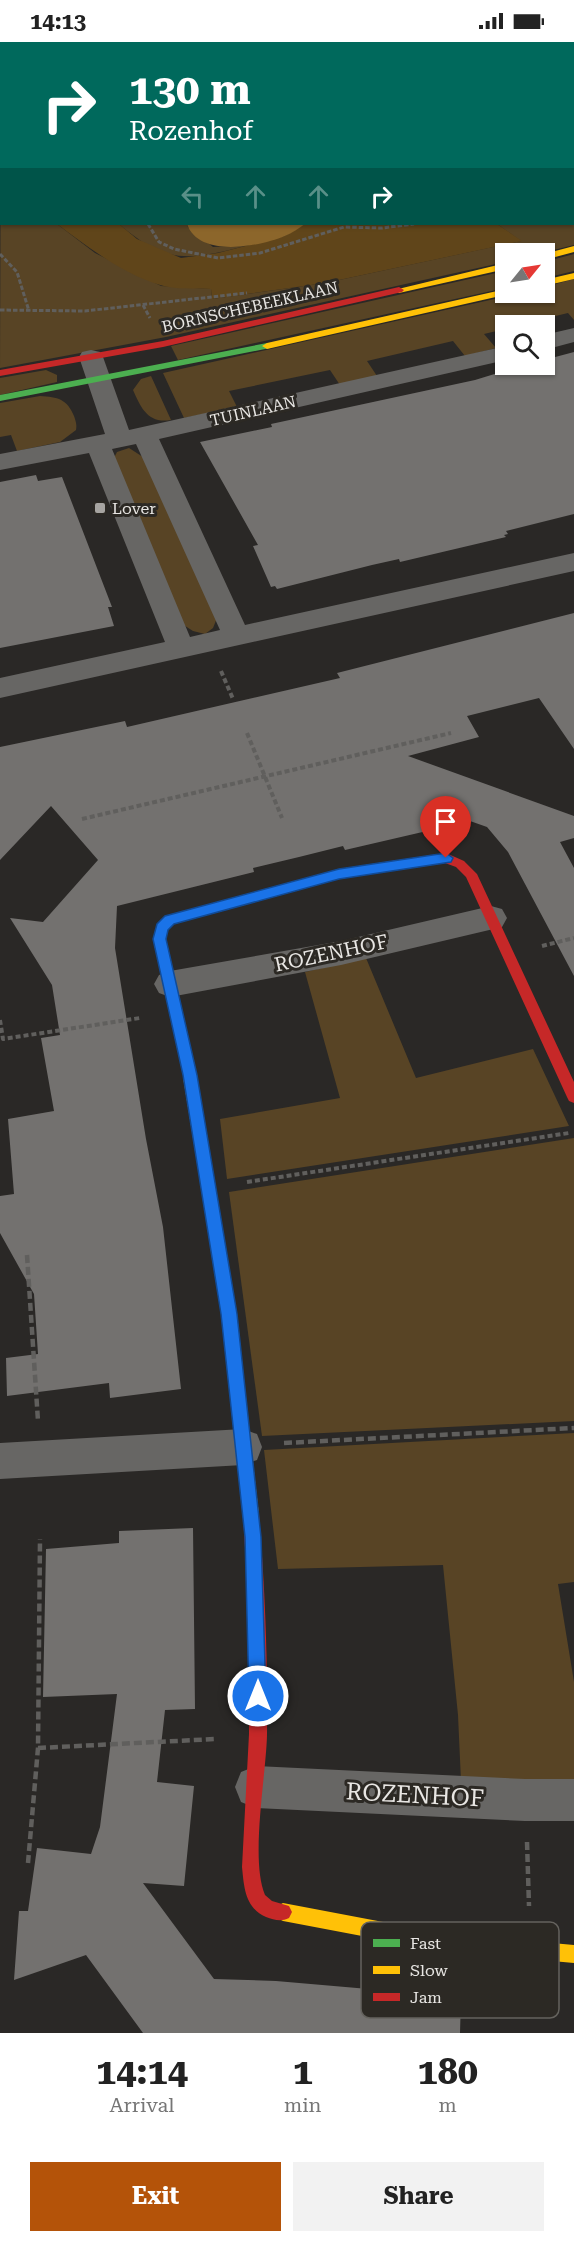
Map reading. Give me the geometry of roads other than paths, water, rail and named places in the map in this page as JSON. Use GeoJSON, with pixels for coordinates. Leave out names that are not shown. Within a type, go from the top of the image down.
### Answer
{"type":"FeatureCollection","features":[{"type":"Feature","properties":{"kind":"street"},"geometry":{"type":"LineString","coordinates":[[555,254],[574,249]]}},
{"type":"Feature","properties":{"kind":"street","name":"BORNSCHEBEEKLAAN"},"geometry":{"type":"LineString","coordinates":[[0,373],[163,344],[495,269]]}},
{"type":"Feature","properties":{"kind":"street"},"geometry":{"type":"LineString","coordinates":[[555,280],[574,276]]}},
{"type":"Feature","properties":{"kind":"street"},"geometry":{"type":"LineString","coordinates":[[0,398],[98,381],[410,316],[495,295]]}},
{"type":"Feature","properties":{"kind":"street"},"geometry":{"type":"LineString","coordinates":[[555,340],[574,335]]}},
{"type":"Feature","properties":{"kind":"street","name":"TUINLAAN"},"geometry":{"type":"LineString","coordinates":[[0,462],[121,440],[495,355]]}},
{"type":"Feature","properties":{"kind":"street"},"geometry":{"type":"LineString","coordinates":[[91,357],[121,440],[182,648]]}},
{"type":"Feature","properties":{"kind":"street"},"geometry":{"type":"LineString","coordinates":[[121,440],[237,637]]}},
{"type":"Feature","properties":{"kind":"street"},"geometry":{"type":"LineString","coordinates":[[0,688],[574,562]]}},
{"type":"Feature","properties":{"kind":"street"},"geometry":{"type":"LineString","coordinates":[[361,1927],[270,1910],[256,1899],[250,1876],[258,1737],[253,1537],[229,1314],[190,1075],[159,939],[162,928],[170,920],[339,874],[446,858],[460,864],[471,874],[574,1097]]}},
{"type":"Feature","properties":{"kind":"street","name":"ROZENHOF"},"geometry":{"type":"LineString","coordinates":[[173,998],[341,953],[491,918]]}},
{"type":"Feature","properties":{"kind":"street"},"geometry":{"type":"LineString","coordinates":[[0,1461],[243,1447]]}},
{"type":"Feature","properties":{"kind":"street","name":"ROZENHOF"},"geometry":{"type":"LineString","coordinates":[[256,1787],[525,1800],[574,1800]]}},
{"type":"Feature","properties":{"kind":"street"},"geometry":{"type":"LineString","coordinates":[[559,1953],[574,1954]]}},
{"type":"Feature","properties":{"kind":"place","name":"Lover"},"geometry":{"type":"Point","coordinates":[100,508]}}]}
